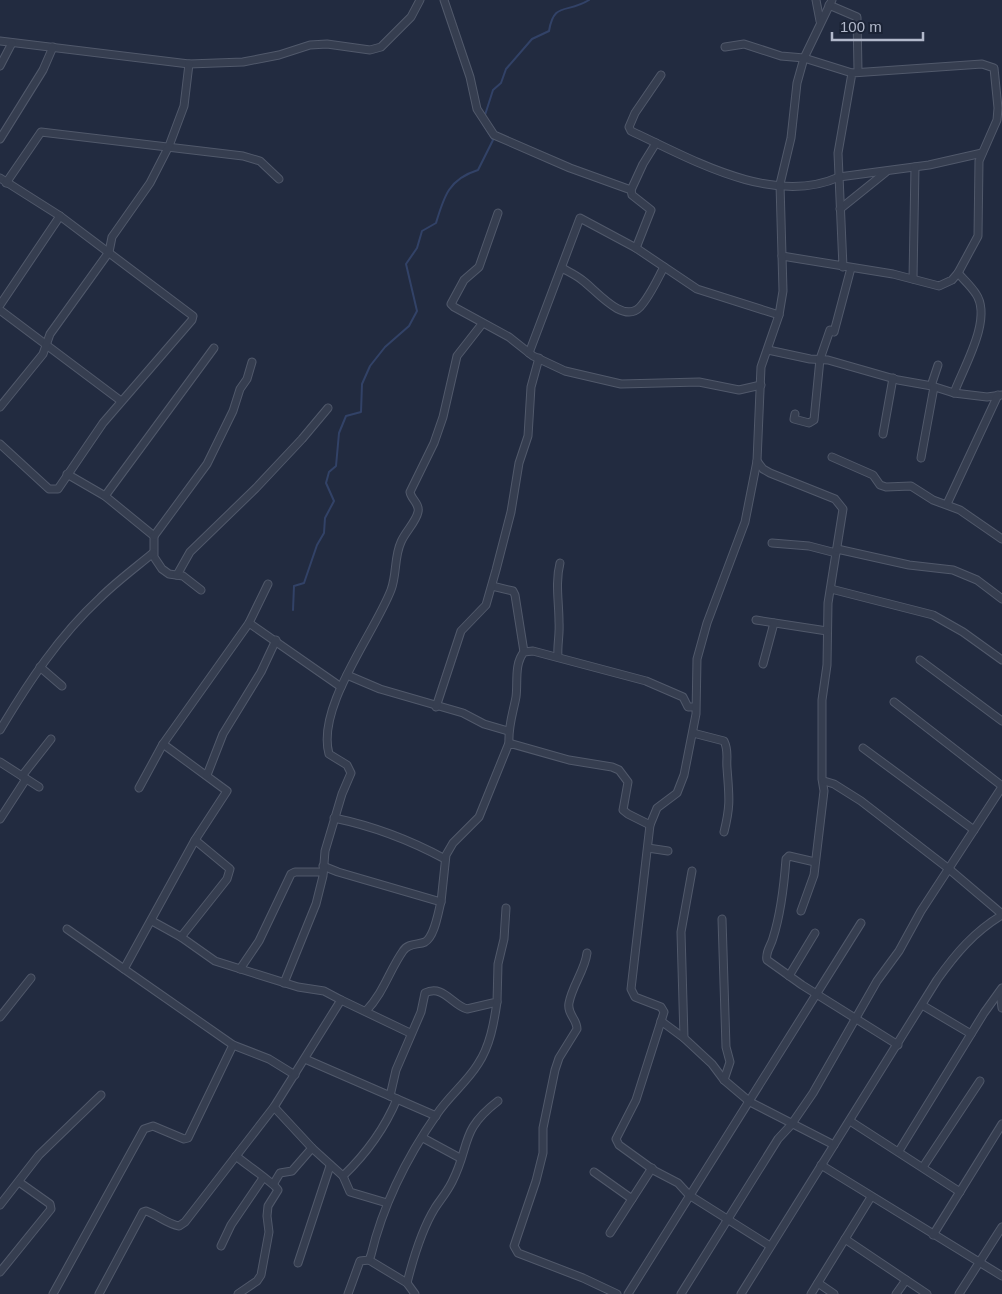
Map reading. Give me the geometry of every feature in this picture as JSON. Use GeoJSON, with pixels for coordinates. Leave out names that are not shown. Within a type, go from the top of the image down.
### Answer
{"type":"FeatureCollection","features":[{"type":"Feature","properties":{"kind":"street"},"geometry":{"type":"LineString","coordinates":[[0,41],[189,64],[244,62],[279,55],[310,45],[327,44],[376,49],[411,17],[420,0]]}},
{"type":"Feature","properties":{"kind":"street"},"geometry":{"type":"LineString","coordinates":[[444,0],[481,114],[494,135],[570,168],[631,190]]}},
{"type":"Feature","properties":{"kind":"street"},"geometry":{"type":"LineString","coordinates":[[816,0],[820,21]]}},
{"type":"Feature","properties":{"kind":"street"},"geometry":{"type":"LineString","coordinates":[[770,1246],[689,1195],[678,1183],[619,1145],[616,1139],[636,1100],[664,1012],[662,1007],[635,997],[631,989],[650,824],[656,808],[677,793],[688,762],[693,732],[697,659],[707,623],[745,522],[757,461],[761,367],[779,315],[784,282],[780,187],[791,138],[797,83],[804,58],[830,2],[856,17],[855,72],[838,152],[840,209],[847,267],[834,332],[830,330],[820,359],[814,420],[810,423],[794,419],[795,414]]}},
{"type":"Feature","properties":{"kind":"street"},"geometry":{"type":"LineString","coordinates":[[0,66],[12,43]]}},
{"type":"Feature","properties":{"kind":"street"},"geometry":{"type":"LineString","coordinates":[[725,47],[744,44],[781,56],[804,58],[855,72],[982,64],[994,68],[996,120],[982,153],[978,170],[978,236],[958,273],[946,285],[939,286],[913,279],[782,256]]}},
{"type":"Feature","properties":{"kind":"street"},"geometry":{"type":"LineString","coordinates":[[0,139],[43,70],[53,47]]}},
{"type":"Feature","properties":{"kind":"street"},"geometry":{"type":"LineString","coordinates":[[0,407],[43,354],[50,334],[108,252],[112,237],[150,183],[169,146],[184,106],[189,64]]}},
{"type":"Feature","properties":{"kind":"street"},"geometry":{"type":"LineString","coordinates":[[661,75],[635,113],[629,127],[631,131],[687,159],[730,175],[780,187],[828,182],[839,177],[886,172],[982,153]]}},
{"type":"Feature","properties":{"kind":"street"},"geometry":{"type":"LineString","coordinates":[[0,444],[49,489],[58,489],[103,423],[192,320],[193,316],[60,216],[3,181],[41,132],[249,157],[260,161],[279,179]]}},
{"type":"Feature","properties":{"kind":"street"},"geometry":{"type":"LineString","coordinates":[[636,248],[651,210],[632,195],[631,190],[642,164],[656,143]]}},
{"type":"Feature","properties":{"kind":"street"},"geometry":{"type":"LineString","coordinates":[[913,279],[915,167]]}},
{"type":"Feature","properties":{"kind":"street"},"geometry":{"type":"LineString","coordinates":[[840,209],[886,172]]}},
{"type":"Feature","properties":{"kind":"street"},"geometry":{"type":"LineString","coordinates":[[498,213],[479,267],[464,280],[451,304],[482,324],[509,337],[529,353],[565,371],[621,384],[639,382],[666,384],[699,382],[739,390],[761,384]]}},
{"type":"Feature","properties":{"kind":"street"},"geometry":{"type":"LineString","coordinates":[[0,305],[60,216]]}},
{"type":"Feature","properties":{"kind":"street"},"geometry":{"type":"LineString","coordinates":[[529,353],[580,218],[636,248],[704,292],[779,315]]}},
{"type":"Feature","properties":{"kind":"street"},"geometry":{"type":"LineString","coordinates":[[562,268],[584,281],[599,296],[620,310],[630,312],[640,308],[664,267]]}},
{"type":"Feature","properties":{"kind":"street"},"geometry":{"type":"LineString","coordinates":[[954,393],[978,335],[980,319],[980,303],[977,294],[958,273]]}},
{"type":"Feature","properties":{"kind":"street"},"geometry":{"type":"LineString","coordinates":[[0,310],[122,401]]}},
{"type":"Feature","properties":{"kind":"street"},"geometry":{"type":"LineString","coordinates":[[284,983],[316,904],[334,818],[351,773],[346,766],[328,754],[325,742],[329,724],[341,687],[381,615],[392,587],[400,543],[418,514],[418,507],[410,492],[434,443],[443,417],[456,356],[482,324]]}},
{"type":"Feature","properties":{"kind":"street"},"geometry":{"type":"LineString","coordinates":[[105,496],[214,348]]}},
{"type":"Feature","properties":{"kind":"street"},"geometry":{"type":"LineString","coordinates":[[768,350],[820,359],[954,393],[988,397],[1001,394]]}},
{"type":"Feature","properties":{"kind":"street"},"geometry":{"type":"LineString","coordinates":[[436,706],[461,631],[486,605],[492,586],[510,512],[519,463],[528,436],[532,381],[539,358]]}},
{"type":"Feature","properties":{"kind":"street"},"geometry":{"type":"LineString","coordinates":[[201,590],[189,579],[169,574],[162,569],[153,553],[154,536],[207,464],[233,411],[252,362]]}},
{"type":"Feature","properties":{"kind":"street"},"geometry":{"type":"LineString","coordinates":[[921,458],[932,386],[938,365]]}},
{"type":"Feature","properties":{"kind":"street"},"geometry":{"type":"LineString","coordinates":[[883,434],[893,378]]}},
{"type":"Feature","properties":{"kind":"street"},"geometry":{"type":"LineString","coordinates":[[947,504],[1001,394]]}},
{"type":"Feature","properties":{"kind":"street"},"geometry":{"type":"LineString","coordinates":[[177,575],[190,552],[198,543],[243,502],[302,439],[328,408]]}},
{"type":"Feature","properties":{"kind":"street"},"geometry":{"type":"LineString","coordinates":[[832,457],[873,475],[880,485],[911,486],[933,500],[960,510],[1002,539]]}},
{"type":"Feature","properties":{"kind":"street"},"geometry":{"type":"LineString","coordinates":[[757,461],[763,470]]}},
{"type":"Feature","properties":{"kind":"street"},"geometry":{"type":"LineString","coordinates":[[754,471],[763,470],[835,499],[842,505],[844,514],[830,588],[822,700],[822,779],[824,781],[814,875],[801,912]]}},
{"type":"Feature","properties":{"kind":"street"},"geometry":{"type":"LineString","coordinates":[[68,474],[105,496],[154,536]]}},
{"type":"Feature","properties":{"kind":"street"},"geometry":{"type":"LineString","coordinates":[[772,544],[809,546],[909,565],[953,570],[977,580],[1002,598]]}},
{"type":"Feature","properties":{"kind":"street"},"geometry":{"type":"LineString","coordinates":[[0,730],[40,667],[99,598],[153,553]]}},
{"type":"Feature","properties":{"kind":"street"},"geometry":{"type":"LineString","coordinates":[[558,657],[556,640],[560,622],[557,578],[560,564]]}},
{"type":"Feature","properties":{"kind":"street"},"geometry":{"type":"LineString","coordinates":[[139,788],[163,744],[249,623],[268,584]]}},
{"type":"Feature","properties":{"kind":"street"},"geometry":{"type":"LineString","coordinates":[[492,586],[512,591],[515,595],[524,652]]}},
{"type":"Feature","properties":{"kind":"street"},"geometry":{"type":"LineString","coordinates":[[830,588],[933,615],[963,632],[1002,660]]}},
{"type":"Feature","properties":{"kind":"street"},"geometry":{"type":"LineString","coordinates":[[756,620],[827,631]]}},
{"type":"Feature","properties":{"kind":"street"},"geometry":{"type":"LineString","coordinates":[[249,623],[341,687]]}},
{"type":"Feature","properties":{"kind":"street"},"geometry":{"type":"LineString","coordinates":[[763,664],[774,623]]}},
{"type":"Feature","properties":{"kind":"street"},"geometry":{"type":"LineString","coordinates":[[207,775],[223,734],[261,672],[276,640]]}},
{"type":"Feature","properties":{"kind":"street"},"geometry":{"type":"LineString","coordinates":[[366,1011],[387,984],[404,951],[417,943],[425,942],[430,936],[441,902],[445,859],[453,843],[479,817],[509,743],[508,731],[516,698],[517,669],[520,657],[524,652],[533,650],[646,680],[683,698],[688,707],[695,707]]}},
{"type":"Feature","properties":{"kind":"street"},"geometry":{"type":"LineString","coordinates":[[920,660],[1002,721]]}},
{"type":"Feature","properties":{"kind":"street"},"geometry":{"type":"LineString","coordinates":[[40,667],[62,686]]}},
{"type":"Feature","properties":{"kind":"street"},"geometry":{"type":"LineString","coordinates":[[347,675],[436,706],[464,713],[508,731]]}},
{"type":"Feature","properties":{"kind":"street"},"geometry":{"type":"LineString","coordinates":[[681,1294],[778,1139],[813,1093],[855,1018],[899,951],[921,911],[1002,786],[894,702]]}},
{"type":"Feature","properties":{"kind":"street"},"geometry":{"type":"LineString","coordinates":[[693,732],[724,741],[728,749],[727,767],[731,800],[724,832]]}},
{"type":"Feature","properties":{"kind":"street"},"geometry":{"type":"LineString","coordinates":[[0,819],[24,777],[51,739]]}},
{"type":"Feature","properties":{"kind":"street"},"geometry":{"type":"LineString","coordinates":[[509,743],[561,758],[619,770],[628,782],[623,810],[650,824]]}},
{"type":"Feature","properties":{"kind":"street"},"geometry":{"type":"LineString","coordinates":[[124,969],[195,840],[227,791],[163,744]]}},
{"type":"Feature","properties":{"kind":"street"},"geometry":{"type":"LineString","coordinates":[[863,748],[974,830]]}},
{"type":"Feature","properties":{"kind":"street"},"geometry":{"type":"LineString","coordinates":[[0,762],[39,787]]}},
{"type":"Feature","properties":{"kind":"street"},"geometry":{"type":"LineString","coordinates":[[741,1294],[957,952],[985,925],[1002,915],[948,869],[861,801],[834,784],[824,781]]}},
{"type":"Feature","properties":{"kind":"street"},"geometry":{"type":"LineString","coordinates":[[334,818],[365,825],[409,841],[445,859]]}},
{"type":"Feature","properties":{"kind":"street"},"geometry":{"type":"LineString","coordinates":[[181,936],[227,879],[230,870],[195,840]]}},
{"type":"Feature","properties":{"kind":"street"},"geometry":{"type":"LineString","coordinates":[[648,848],[668,850]]}},
{"type":"Feature","properties":{"kind":"street"},"geometry":{"type":"LineString","coordinates":[[815,862],[789,856],[786,860],[774,936],[766,956],[769,964],[898,1045]]}},
{"type":"Feature","properties":{"kind":"street"},"geometry":{"type":"LineString","coordinates":[[240,969],[260,941],[291,874],[295,872],[323,869],[338,872],[441,902]]}},
{"type":"Feature","properties":{"kind":"street"},"geometry":{"type":"LineString","coordinates":[[684,1038],[682,1026],[685,996],[682,932],[692,871]]}},
{"type":"Feature","properties":{"kind":"street"},"geometry":{"type":"LineString","coordinates":[[369,1260],[387,1204],[423,1138],[436,1116],[478,1065],[488,1042],[497,1002],[498,964],[504,938],[506,908]]}},
{"type":"Feature","properties":{"kind":"street"},"geometry":{"type":"LineString","coordinates":[[722,919],[726,1047],[730,1062],[724,1080]]}},
{"type":"Feature","properties":{"kind":"street"},"geometry":{"type":"LineString","coordinates":[[152,921],[181,936],[215,961],[284,983],[324,991],[410,1033]]}},
{"type":"Feature","properties":{"kind":"street"},"geometry":{"type":"LineString","coordinates":[[628,1294],[861,923]]}},
{"type":"Feature","properties":{"kind":"street"},"geometry":{"type":"LineString","coordinates":[[67,929],[233,1045],[269,1059],[294,1076]]}},
{"type":"Feature","properties":{"kind":"street"},"geometry":{"type":"LineString","coordinates":[[789,976],[815,933]]}},
{"type":"Feature","properties":{"kind":"street"},"geometry":{"type":"LineString","coordinates":[[587,953],[569,1004],[570,1014],[577,1025],[577,1029],[567,1044],[555,1070],[543,1128],[544,1139],[538,1172],[514,1246],[518,1254],[583,1278],[617,1294]]}},
{"type":"Feature","properties":{"kind":"street"},"geometry":{"type":"LineString","coordinates":[[0,1017],[31,978]]}},
{"type":"Feature","properties":{"kind":"street"},"geometry":{"type":"LineString","coordinates":[[1001,990],[1002,1008]]}},
{"type":"Feature","properties":{"kind":"street"},"geometry":{"type":"LineString","coordinates":[[899,1151],[971,1034],[1001,990]]}},
{"type":"Feature","properties":{"kind":"street"},"geometry":{"type":"LineString","coordinates":[[342,1176],[369,1151],[389,1120],[394,1098],[396,1070],[410,1033],[419,1016],[424,995],[427,992],[443,993],[467,1009],[497,1002]]}},
{"type":"Feature","properties":{"kind":"street"},"geometry":{"type":"LineString","coordinates":[[99,1294],[143,1212],[154,1213],[172,1225],[182,1225],[274,1106],[341,1000]]}},
{"type":"Feature","properties":{"kind":"street"},"geometry":{"type":"LineString","coordinates":[[922,1005],[971,1034]]}},
{"type":"Feature","properties":{"kind":"street"},"geometry":{"type":"LineString","coordinates":[[661,1021],[684,1038],[712,1064],[724,1080],[750,1102],[834,1144]]}},
{"type":"Feature","properties":{"kind":"street"},"geometry":{"type":"LineString","coordinates":[[53,1294],[144,1129],[153,1126],[184,1139],[188,1138],[233,1045]]}},
{"type":"Feature","properties":{"kind":"street"},"geometry":{"type":"LineString","coordinates":[[305,1059],[436,1116]]}},
{"type":"Feature","properties":{"kind":"street"},"geometry":{"type":"LineString","coordinates":[[922,1167],[980,1080]]}},
{"type":"Feature","properties":{"kind":"street"},"geometry":{"type":"LineString","coordinates":[[0,1206],[39,1155],[101,1094]]}},
{"type":"Feature","properties":{"kind":"street"},"geometry":{"type":"LineString","coordinates":[[407,1283],[431,1217],[458,1170],[460,1158],[472,1127],[482,1114],[498,1101]]}},
{"type":"Feature","properties":{"kind":"street"},"geometry":{"type":"LineString","coordinates":[[274,1106],[312,1148],[342,1176],[350,1192],[387,1204]]}},
{"type":"Feature","properties":{"kind":"street"},"geometry":{"type":"LineString","coordinates":[[850,1121],[960,1192]]}},
{"type":"Feature","properties":{"kind":"street"},"geometry":{"type":"LineString","coordinates":[[933,1235],[1002,1124]]}},
{"type":"Feature","properties":{"kind":"street"},"geometry":{"type":"LineString","coordinates":[[423,1138],[460,1158]]}},
{"type":"Feature","properties":{"kind":"street"},"geometry":{"type":"LineString","coordinates":[[274,1183],[280,1173],[292,1171],[312,1148]]}},
{"type":"Feature","properties":{"kind":"street"},"geometry":{"type":"LineString","coordinates":[[236,1156],[263,1178],[274,1183],[278,1190],[268,1206],[269,1232],[261,1275],[257,1281],[238,1294]]}},
{"type":"Feature","properties":{"kind":"street"},"geometry":{"type":"LineString","coordinates":[[822,1165],[933,1235],[1002,1275]]}},
{"type":"Feature","properties":{"kind":"street"},"geometry":{"type":"LineString","coordinates":[[298,1263],[330,1166]]}},
{"type":"Feature","properties":{"kind":"street"},"geometry":{"type":"LineString","coordinates":[[610,1233],[652,1168]]}},
{"type":"Feature","properties":{"kind":"street"},"geometry":{"type":"LineString","coordinates":[[594,1172],[632,1198]]}},
{"type":"Feature","properties":{"kind":"street"},"geometry":{"type":"LineString","coordinates":[[221,1246],[232,1225],[263,1178]]}},
{"type":"Feature","properties":{"kind":"street"},"geometry":{"type":"LineString","coordinates":[[0,1272],[52,1209],[50,1204],[19,1182]]}},
{"type":"Feature","properties":{"kind":"street"},"geometry":{"type":"LineString","coordinates":[[811,1294],[871,1197]]}},
{"type":"Feature","properties":{"kind":"street"},"geometry":{"type":"LineString","coordinates":[[959,1294],[1002,1227]]}},
{"type":"Feature","properties":{"kind":"street"},"geometry":{"type":"LineString","coordinates":[[845,1239],[927,1294]]}},
{"type":"Feature","properties":{"kind":"street"},"geometry":{"type":"LineString","coordinates":[[348,1294],[360,1261],[369,1260],[407,1283],[415,1294]]}},
{"type":"Feature","properties":{"kind":"street"},"geometry":{"type":"LineString","coordinates":[[896,1294],[906,1280]]}},
{"type":"Feature","properties":{"kind":"street"},"geometry":{"type":"LineString","coordinates":[[818,1283],[834,1294]]}},
{"type":"Feature","properties":{"kind":"waterway"},"geometry":{"type":"LineString","coordinates":[[485,115],[493,90],[501,83],[506,69],[532,39],[549,31],[554,15],[558,12],[589,0]]}},
{"type":"Feature","properties":{"kind":"waterway"},"geometry":{"type":"LineString","coordinates":[[293,610],[294,586],[304,583],[317,545],[324,533],[325,518],[334,501],[326,483],[329,472],[336,466],[339,433],[346,416],[361,412],[362,384],[370,366],[385,347],[409,326],[417,311],[406,264],[417,248],[422,231],[436,223],[449,190],[460,178],[478,170],[493,140],[483,124]]}}]}
